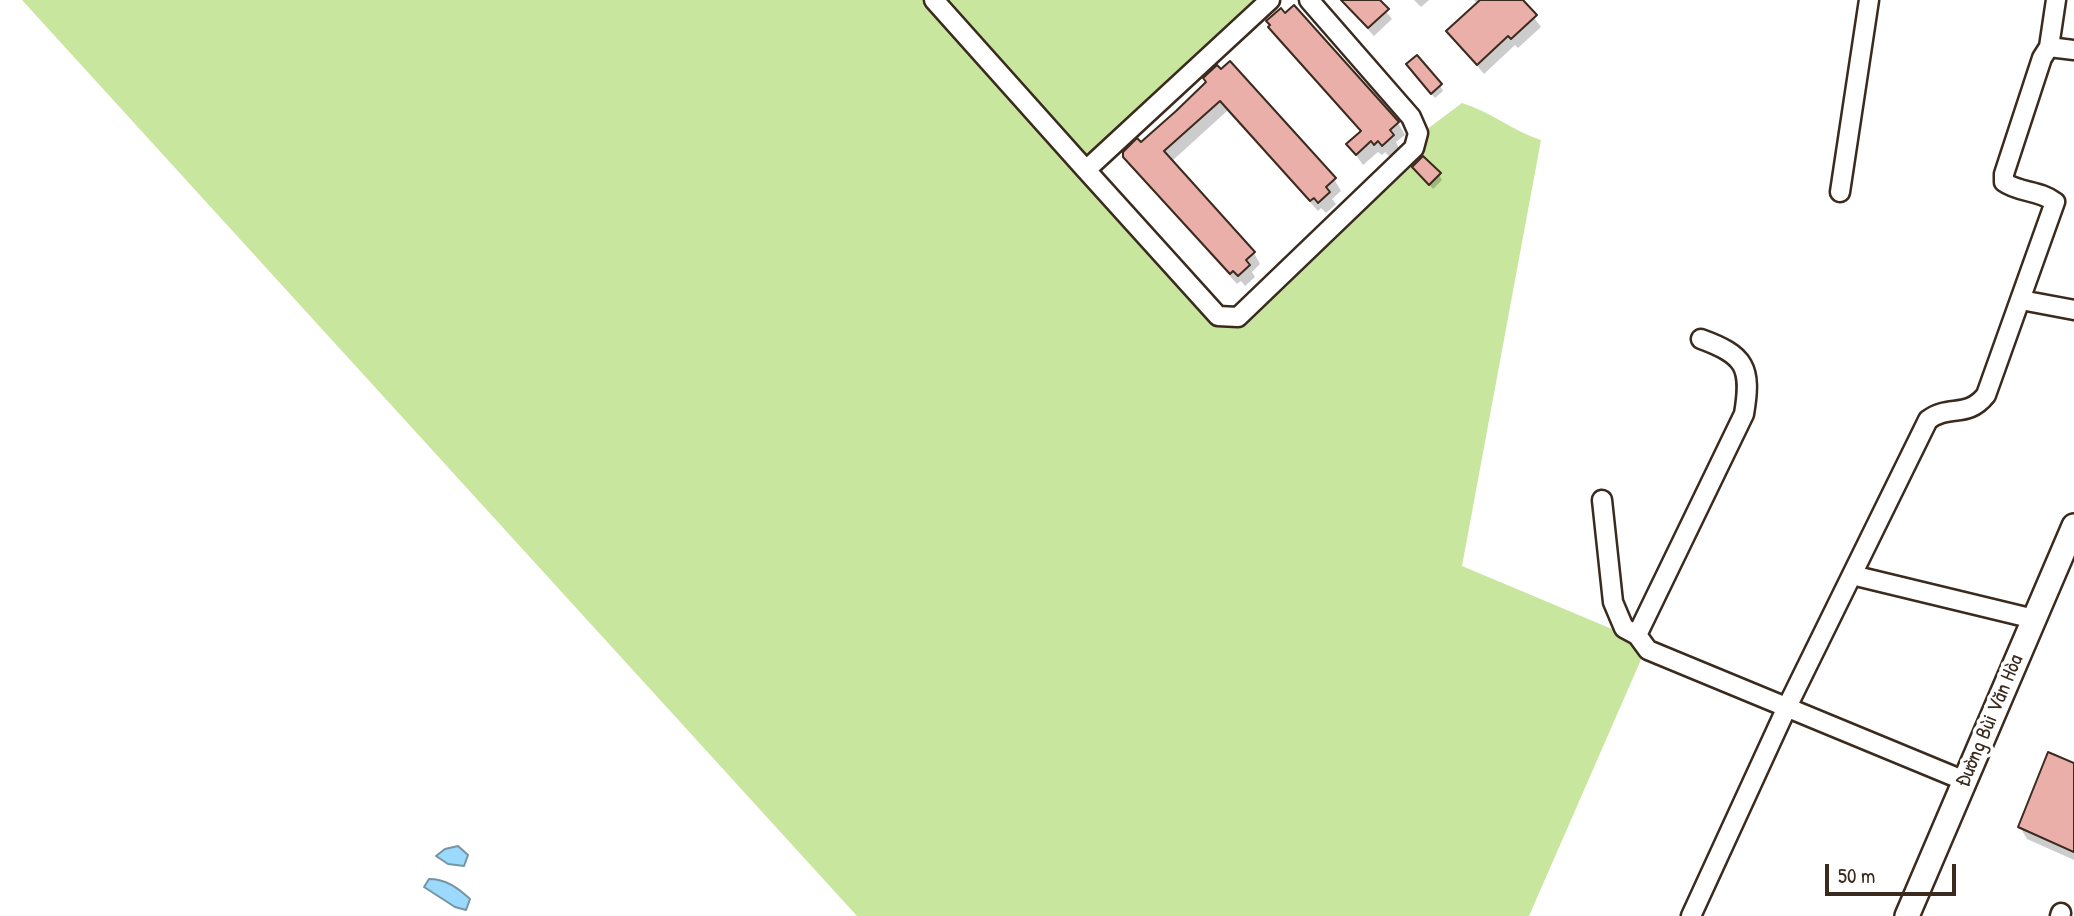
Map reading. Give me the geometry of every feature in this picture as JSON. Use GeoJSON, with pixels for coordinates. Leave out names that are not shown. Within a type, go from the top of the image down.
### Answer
{"type":"FeatureCollection","features":[{"type":"Feature","properties":{"kind":"main road","name":"Đường Bùi Văn Hòa"},"geometry":{"type":"LineString","coordinates":[[1906,916],[2074,526]]}},
{"type":"Feature","properties":{"kind":"street"},"geometry":{"type":"LineString","coordinates":[[934,0],[1218,316],[1238,317],[1414,148],[1418,133],[1411,117],[1309,0]]}},
{"type":"Feature","properties":{"kind":"street"},"geometry":{"type":"LineString","coordinates":[[1086,170],[1270,0]]}},
{"type":"Feature","properties":{"kind":"street"},"geometry":{"type":"LineString","coordinates":[[1840,192],[1869,0]]}},
{"type":"Feature","properties":{"kind":"street"},"geometry":{"type":"LineString","coordinates":[[1690,916],[1787,707],[1928,420],[1946,411],[1965,411],[1978,406],[1986,395],[2055,202],[2048,196],[2011,188],[2004,182],[2004,174],[2049,47],[2056,0]]}},
{"type":"Feature","properties":{"kind":"street"},"geometry":{"type":"LineString","coordinates":[[2049,47],[2074,50]]}},
{"type":"Feature","properties":{"kind":"street"},"geometry":{"type":"LineString","coordinates":[[2021,300],[2074,310]]}},
{"type":"Feature","properties":{"kind":"street"},"geometry":{"type":"LineString","coordinates":[[1637,635],[1744,414],[1748,391],[1746,372],[1731,350],[1701,339]]}},
{"type":"Feature","properties":{"kind":"street"},"geometry":{"type":"LineString","coordinates":[[1602,499],[1613,602],[1624,628],[1637,635],[1648,650],[1965,781]]}},
{"type":"Feature","properties":{"kind":"street"},"geometry":{"type":"LineString","coordinates":[[1852,575],[2034,619]]}},
{"type":"Feature","properties":{"kind":"green space"},"geometry":{"type":"Polygon","coordinates":[[[22,0],[929,0],[1226,322],[1422,133],[1462,103],[1541,140],[1462,566],[1631,637],[1643,655],[1529,916],[857,916],[22,0]]]}},
{"type":"Feature","properties":{"kind":"green space"},"geometry":{"type":"Polygon","coordinates":[[[940,0],[1264,0],[1087,165],[940,0]]]}},
{"type":"Feature","properties":{"kind":"water"},"geometry":{"type":"Polygon","coordinates":[[[458,846],[468,855],[464,866],[448,864],[436,856],[445,849],[458,846]]]}},
{"type":"Feature","properties":{"kind":"water"},"geometry":{"type":"Polygon","coordinates":[[[429,879],[446,882],[470,899],[466,910],[455,907],[424,887],[429,879]]]}},
{"type":"Feature","properties":{"kind":"building"},"geometry":{"type":"Polygon","coordinates":[[[1341,0],[1380,0],[1389,9],[1368,28],[1341,0]]]}},
{"type":"Feature","properties":{"kind":"building"},"geometry":{"type":"Polygon","coordinates":[[[1480,0],[1523,0],[1537,15],[1511,39],[1508,36],[1477,65],[1446,31],[1480,0]]]}},
{"type":"Feature","properties":{"kind":"building"},"geometry":{"type":"Polygon","coordinates":[[[1294,5],[1399,122],[1390,130],[1394,135],[1382,146],[1378,141],[1374,145],[1371,141],[1356,155],[1346,144],[1361,131],[1268,27],[1270,25],[1266,21],[1281,8],[1285,13],[1294,5]]]}},
{"type":"Feature","properties":{"kind":"building"},"geometry":{"type":"Polygon","coordinates":[[[1417,55],[1442,84],[1431,94],[1406,64],[1417,55]]]}},
{"type":"Feature","properties":{"kind":"building"},"geometry":{"type":"Polygon","coordinates":[[[1230,61],[1336,178],[1326,187],[1330,192],[1318,203],[1314,198],[1310,201],[1220,101],[1164,151],[1255,252],[1246,260],[1250,265],[1238,276],[1233,271],[1230,274],[1123,157],[1123,152],[1137,138],[1141,142],[1206,82],[1203,78],[1217,65],[1221,69],[1230,61]]]}},
{"type":"Feature","properties":{"kind":"building"},"geometry":{"type":"Polygon","coordinates":[[[1423,156],[1441,173],[1429,185],[1412,167],[1423,156]]]}},
{"type":"Feature","properties":{"kind":"building"},"geometry":{"type":"Polygon","coordinates":[[[2048,752],[2074,763],[2074,852],[2018,827],[2048,752]]]}}]}
